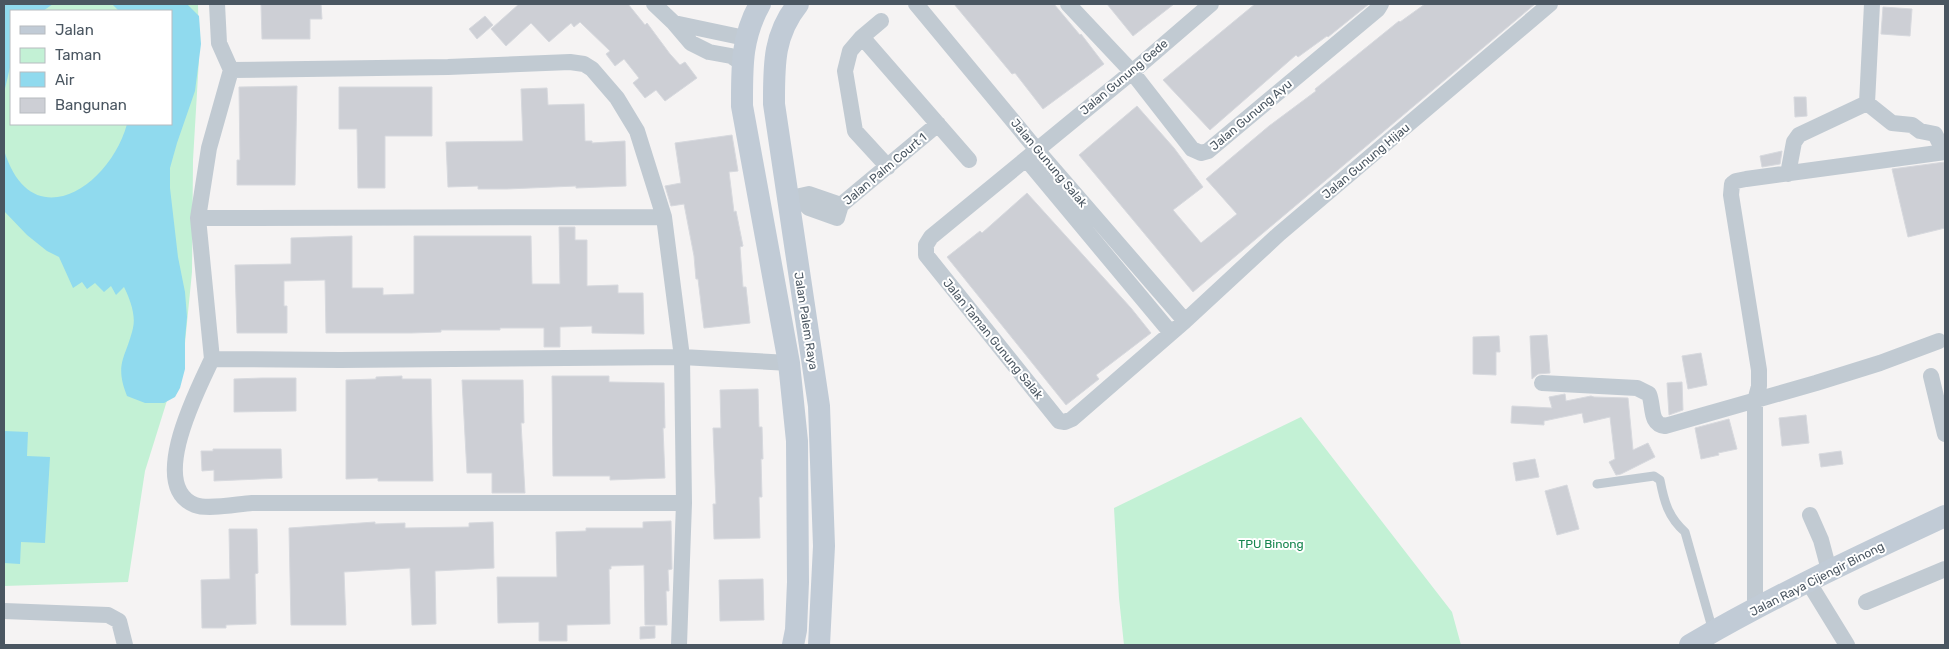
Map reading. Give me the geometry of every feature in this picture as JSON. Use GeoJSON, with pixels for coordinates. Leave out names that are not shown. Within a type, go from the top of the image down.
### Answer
{"type":"FeatureCollection","features":[{"type":"Feature","properties":{"kind":"street"},"geometry":{"type":"LineString","coordinates":[[217,4],[219,43],[231,70],[209,148],[198,218],[212,359],[188,411],[176,455],[176,482],[179,492],[187,500],[199,506],[252,503],[684,503]]}},
{"type":"Feature","properties":{"kind":"street"},"geometry":{"type":"LineString","coordinates":[[654,4],[691,43],[705,51],[731,56],[742,63]]}},
{"type":"Feature","properties":{"kind":"street","name":"Jalan Palem Raya"},"geometry":{"type":"LineString","coordinates":[[760,4],[751,20],[746,38],[742,63],[742,106],[789,363],[797,441],[798,582],[796,630],[793,645]]}},
{"type":"Feature","properties":{"kind":"street","name":"Jalan Palem Raya"},"geometry":{"type":"LineString","coordinates":[[798,4],[787,18],[774,57],[774,104],[793,198],[819,406],[824,546],[819,645]]}},
{"type":"Feature","properties":{"kind":"street","name":"Jalan Gunung Salak"},"geometry":{"type":"LineString","coordinates":[[916,4],[1171,333]]}},
{"type":"Feature","properties":{"kind":"street"},"geometry":{"type":"LineString","coordinates":[[1068,4],[1132,72]]}},
{"type":"Feature","properties":{"kind":"street","name":"Jalan Gunung Gede"},"geometry":{"type":"LineString","coordinates":[[1032,155],[1211,4]]}},
{"type":"Feature","properties":{"kind":"street","name":"Jalan Gunung Ayu"},"geometry":{"type":"LineString","coordinates":[[1132,72],[1192,149],[1201,153],[1208,151],[1378,9],[1381,4]]}},
{"type":"Feature","properties":{"kind":"street","name":"Jalan Gunung Hijau"},"geometry":{"type":"LineString","coordinates":[[1171,333],[1279,234],[1550,4]]}},
{"type":"Feature","properties":{"kind":"street"},"geometry":{"type":"LineString","coordinates":[[1867,103],[1872,4]]}},
{"type":"Feature","properties":{"kind":"street"},"geometry":{"type":"LineString","coordinates":[[880,21],[862,37],[850,52],[846,71],[855,130],[888,168]]}},
{"type":"Feature","properties":{"kind":"street"},"geometry":{"type":"LineString","coordinates":[[674,23],[746,38]]}},
{"type":"Feature","properties":{"kind":"street","name":"Jalan Palm Court 1"},"geometry":{"type":"LineString","coordinates":[[862,37],[969,160]]}},
{"type":"Feature","properties":{"kind":"street"},"geometry":{"type":"LineString","coordinates":[[231,70],[448,67],[570,62],[584,64],[592,69],[617,98],[637,131],[664,217],[682,357],[684,503],[679,645]]}},
{"type":"Feature","properties":{"kind":"street"},"geometry":{"type":"LineString","coordinates":[[1755,609],[1755,401],[1759,386],[1759,370],[1731,195],[1732,186],[1736,181],[1741,180],[1945,152],[1935,134],[1920,131],[1912,125],[1892,123],[1867,103]]}},
{"type":"Feature","properties":{"kind":"street"},"geometry":{"type":"LineString","coordinates":[[1788,174],[1794,142],[1799,135],[1867,103]]}},
{"type":"Feature","properties":{"kind":"street","name":"Jalan Palm Court 1"},"geometry":{"type":"LineString","coordinates":[[793,198],[809,194],[839,212],[938,124]]}},
{"type":"Feature","properties":{"kind":"street","name":"Jalan Gunung Salak"},"geometry":{"type":"LineString","coordinates":[[1032,155],[1184,321]]}},
{"type":"Feature","properties":{"kind":"street","name":"Jalan Taman Gunung Salak"},"geometry":{"type":"LineString","coordinates":[[1032,155],[927,240],[926,255],[1059,421],[1065,422],[1072,419],[1171,333]]}},
{"type":"Feature","properties":{"kind":"street"},"geometry":{"type":"LineString","coordinates":[[760,203],[793,198]]}},
{"type":"Feature","properties":{"kind":"street"},"geometry":{"type":"LineString","coordinates":[[198,218],[664,217]]}},
{"type":"Feature","properties":{"kind":"street"},"geometry":{"type":"LineString","coordinates":[[1542,383],[1637,388],[1649,394],[1654,420],[1657,424],[1665,426],[1880,363],[1939,341]]}},
{"type":"Feature","properties":{"kind":"street"},"geometry":{"type":"LineString","coordinates":[[212,359],[340,360],[682,357],[789,363]]}},
{"type":"Feature","properties":{"kind":"street"},"geometry":{"type":"LineString","coordinates":[[1931,376],[1945,434]]}},
{"type":"Feature","properties":{"kind":"street"},"geometry":{"type":"LineString","coordinates":[[1810,515],[1821,540],[1829,570]]}},
{"type":"Feature","properties":{"kind":"street","name":"Jalan Raya Cijengir Binong"},"geometry":{"type":"LineString","coordinates":[[1690,645],[1755,609],[1809,583],[1829,570],[1945,516]]}},
{"type":"Feature","properties":{"kind":"street"},"geometry":{"type":"LineString","coordinates":[[1866,602],[1945,569]]}},
{"type":"Feature","properties":{"kind":"street"},"geometry":{"type":"LineString","coordinates":[[1809,583],[1848,645]]}},
{"type":"Feature","properties":{"kind":"street"},"geometry":{"type":"LineString","coordinates":[[4,611],[108,615],[119,621],[124,645]]}},
{"type":"Feature","properties":{"kind":"lane"},"geometry":{"type":"LineString","coordinates":[[1597,484],[1654,476],[1660,480],[1667,510],[1677,525],[1685,532],[1713,632]]}},
{"type":"Feature","properties":{"kind":"green space"},"geometry":{"type":"Polygon","coordinates":[[[4,4],[198,4],[199,59],[193,160],[192,272],[185,343],[145,471],[128,582],[4,586],[4,4]]]}},
{"type":"Feature","properties":{"kind":"green space","name":"TPU Binong"},"geometry":{"type":"Polygon","coordinates":[[[1301,417],[1452,612],[1461,645],[1124,645],[1119,598],[1114,508],[1301,417]]]}},
{"type":"Feature","properties":{"kind":"water"},"geometry":{"type":"Polygon","coordinates":[[[4,4],[53,4],[44,10],[10,10],[10,67],[4,93],[4,4]]]}},
{"type":"Feature","properties":{"kind":"water"},"geometry":{"type":"Polygon","coordinates":[[[112,4],[187,4],[199,16],[201,44],[195,91],[170,168],[170,188],[187,317],[185,369],[180,388],[175,397],[164,403],[145,403],[127,396],[123,385],[121,376],[122,361],[134,323],[133,312],[124,287],[116,295],[111,286],[104,292],[95,283],[87,289],[82,282],[73,288],[59,257],[47,251],[27,235],[4,211],[4,150],[16,177],[32,192],[50,197],[69,194],[88,183],[104,167],[118,147],[127,125],[172,125],[172,10],[118,10],[112,4]]]}},
{"type":"Feature","properties":{"kind":"water"},"geometry":{"type":"Polygon","coordinates":[[[4,431],[28,432],[27,456],[50,457],[45,543],[21,542],[20,564],[4,563],[4,431]]]}},
{"type":"Feature","properties":{"kind":"building"},"geometry":{"type":"Polygon","coordinates":[[[261,4],[321,4],[322,19],[310,19],[310,39],[262,39],[261,4]]]}},
{"type":"Feature","properties":{"kind":"building"},"geometry":{"type":"Polygon","coordinates":[[[519,4],[628,4],[645,25],[647,23],[680,65],[685,62],[697,78],[665,101],[656,90],[645,98],[633,83],[639,78],[624,59],[615,66],[606,54],[610,51],[580,22],[574,27],[571,23],[549,42],[531,23],[506,46],[491,29],[519,4]]]}},
{"type":"Feature","properties":{"kind":"building"},"geometry":{"type":"Polygon","coordinates":[[[954,4],[1054,4],[1081,34],[1104,64],[1043,109],[1015,73],[1012,74],[954,4]]]}},
{"type":"Feature","properties":{"kind":"building"},"geometry":{"type":"Polygon","coordinates":[[[1107,4],[1174,4],[1133,36],[1107,4]]]}},
{"type":"Feature","properties":{"kind":"building"},"geometry":{"type":"Polygon","coordinates":[[[1255,4],[1369,4],[1328,37],[1298,57],[1296,55],[1210,130],[1163,80],[1255,4]]]}},
{"type":"Feature","properties":{"kind":"building"},"geometry":{"type":"Polygon","coordinates":[[[1425,4],[1535,4],[1193,292],[1079,155],[1137,106],[1174,148],[1203,187],[1173,210],[1201,243],[1237,214],[1206,179],[1269,126],[1316,91],[1315,89],[1399,21],[1425,4]]]}},
{"type":"Feature","properties":{"kind":"building"},"geometry":{"type":"Polygon","coordinates":[[[1883,7],[1912,9],[1910,36],[1881,34],[1883,7]]]}},
{"type":"Feature","properties":{"kind":"building"},"geometry":{"type":"Polygon","coordinates":[[[485,16],[493,25],[477,39],[469,29],[485,16]]]}},
{"type":"Feature","properties":{"kind":"building"},"geometry":{"type":"Polygon","coordinates":[[[297,86],[295,185],[237,185],[237,160],[240,160],[239,87],[297,86]]]}},
{"type":"Feature","properties":{"kind":"building"},"geometry":{"type":"Polygon","coordinates":[[[339,87],[432,87],[432,136],[385,136],[385,188],[358,188],[357,129],[339,129],[339,87]]]}},
{"type":"Feature","properties":{"kind":"building"},"geometry":{"type":"Polygon","coordinates":[[[547,88],[548,105],[584,104],[585,141],[592,141],[592,143],[625,141],[626,186],[507,189],[478,189],[478,186],[448,187],[446,142],[523,141],[521,89],[547,88]]]}},
{"type":"Feature","properties":{"kind":"building"},"geometry":{"type":"Polygon","coordinates":[[[1794,97],[1806,97],[1807,116],[1795,117],[1794,97]]]}},
{"type":"Feature","properties":{"kind":"building"},"geometry":{"type":"Polygon","coordinates":[[[732,135],[738,171],[729,172],[734,212],[736,211],[743,246],[740,247],[743,287],[746,287],[750,323],[704,328],[698,279],[696,279],[694,256],[684,204],[671,206],[665,186],[681,183],[675,143],[732,135]]]}},
{"type":"Feature","properties":{"kind":"building"},"geometry":{"type":"Polygon","coordinates":[[[1782,151],[1780,164],[1762,167],[1760,156],[1782,151]]]}},
{"type":"Feature","properties":{"kind":"building"},"geometry":{"type":"Polygon","coordinates":[[[1945,162],[1945,228],[1908,237],[1892,169],[1945,162]]]}},
{"type":"Feature","properties":{"kind":"building"},"geometry":{"type":"Polygon","coordinates":[[[1027,193],[1131,308],[1151,333],[1096,375],[1099,379],[1066,405],[947,257],[980,231],[982,233],[1027,193]]]}},
{"type":"Feature","properties":{"kind":"building"},"geometry":{"type":"Polygon","coordinates":[[[559,227],[575,227],[575,240],[587,240],[587,286],[618,285],[618,293],[643,293],[644,334],[592,333],[592,326],[560,327],[560,347],[544,347],[544,328],[441,330],[441,332],[411,333],[326,333],[325,280],[284,281],[284,306],[287,306],[287,333],[237,333],[235,265],[291,264],[291,238],[352,236],[352,288],[383,288],[383,295],[414,294],[414,236],[531,236],[532,284],[560,284],[559,227]]]}},
{"type":"Feature","properties":{"kind":"building"},"geometry":{"type":"Polygon","coordinates":[[[1547,335],[1550,373],[1538,374],[1532,379],[1530,336],[1547,335]]]}},
{"type":"Feature","properties":{"kind":"building"},"geometry":{"type":"Polygon","coordinates":[[[1499,336],[1500,352],[1496,352],[1496,375],[1473,374],[1473,337],[1499,336]]]}},
{"type":"Feature","properties":{"kind":"building"},"geometry":{"type":"Polygon","coordinates":[[[1701,353],[1707,385],[1688,389],[1682,356],[1701,353]]]}},
{"type":"Feature","properties":{"kind":"building"},"geometry":{"type":"Polygon","coordinates":[[[402,376],[402,379],[431,379],[433,481],[378,481],[378,478],[346,479],[346,380],[402,376]]]}},
{"type":"Feature","properties":{"kind":"building"},"geometry":{"type":"Polygon","coordinates":[[[552,376],[609,376],[609,382],[664,383],[665,478],[610,480],[610,476],[553,476],[552,376]]]}},
{"type":"Feature","properties":{"kind":"building"},"geometry":{"type":"Polygon","coordinates":[[[296,378],[296,411],[234,412],[234,379],[296,378]]]}},
{"type":"Feature","properties":{"kind":"building"},"geometry":{"type":"Polygon","coordinates":[[[462,380],[523,380],[524,423],[521,423],[525,493],[492,493],[492,473],[467,473],[462,380]]]}},
{"type":"Feature","properties":{"kind":"building"},"geometry":{"type":"Polygon","coordinates":[[[1682,382],[1683,410],[1669,415],[1667,383],[1682,382]]]}},
{"type":"Feature","properties":{"kind":"building"},"geometry":{"type":"Polygon","coordinates":[[[758,389],[759,427],[762,427],[763,459],[761,459],[762,497],[759,497],[760,538],[714,539],[713,504],[716,504],[713,428],[721,428],[720,390],[758,389]]]}},
{"type":"Feature","properties":{"kind":"building"},"geometry":{"type":"Polygon","coordinates":[[[1565,394],[1566,401],[1591,396],[1628,398],[1633,450],[1648,443],[1655,457],[1616,475],[1609,462],[1615,459],[1610,417],[1584,423],[1582,413],[1544,421],[1544,425],[1511,423],[1512,406],[1552,408],[1549,397],[1565,394]]]}},
{"type":"Feature","properties":{"kind":"building"},"geometry":{"type":"Polygon","coordinates":[[[1806,415],[1809,443],[1782,446],[1779,418],[1806,415]]]}},
{"type":"Feature","properties":{"kind":"building"},"geometry":{"type":"Polygon","coordinates":[[[1729,419],[1737,449],[1701,459],[1695,428],[1729,419]]]}},
{"type":"Feature","properties":{"kind":"building"},"geometry":{"type":"Polygon","coordinates":[[[213,449],[281,449],[282,478],[214,481],[214,470],[202,471],[201,451],[213,451],[213,449]]]}},
{"type":"Feature","properties":{"kind":"building"},"geometry":{"type":"Polygon","coordinates":[[[1841,451],[1843,464],[1821,467],[1819,454],[1841,451]]]}},
{"type":"Feature","properties":{"kind":"building"},"geometry":{"type":"Polygon","coordinates":[[[1535,459],[1539,477],[1516,481],[1513,463],[1535,459]]]}},
{"type":"Feature","properties":{"kind":"building"},"geometry":{"type":"Polygon","coordinates":[[[1567,485],[1579,529],[1557,535],[1545,491],[1567,485]]]}},
{"type":"Feature","properties":{"kind":"building"},"geometry":{"type":"Polygon","coordinates":[[[671,521],[672,569],[668,570],[669,591],[666,591],[667,625],[645,625],[644,565],[611,566],[611,569],[609,569],[610,624],[567,625],[567,641],[539,641],[539,622],[498,623],[497,577],[557,577],[556,532],[586,531],[586,528],[643,528],[643,522],[671,521]]]}},
{"type":"Feature","properties":{"kind":"building"},"geometry":{"type":"Polygon","coordinates":[[[375,522],[375,524],[405,523],[405,528],[469,527],[469,523],[493,522],[494,568],[435,571],[436,624],[412,625],[410,568],[344,572],[346,625],[291,625],[289,528],[375,522]]]}},
{"type":"Feature","properties":{"kind":"building"},"geometry":{"type":"Polygon","coordinates":[[[229,529],[257,529],[258,573],[255,574],[256,624],[226,625],[226,628],[202,628],[201,580],[230,579],[229,529]]]}},
{"type":"Feature","properties":{"kind":"building"},"geometry":{"type":"Polygon","coordinates":[[[763,579],[764,620],[720,621],[719,580],[763,579]]]}},
{"type":"Feature","properties":{"kind":"building"},"geometry":{"type":"Polygon","coordinates":[[[655,626],[655,638],[640,639],[640,627],[655,626]]]}}]}
